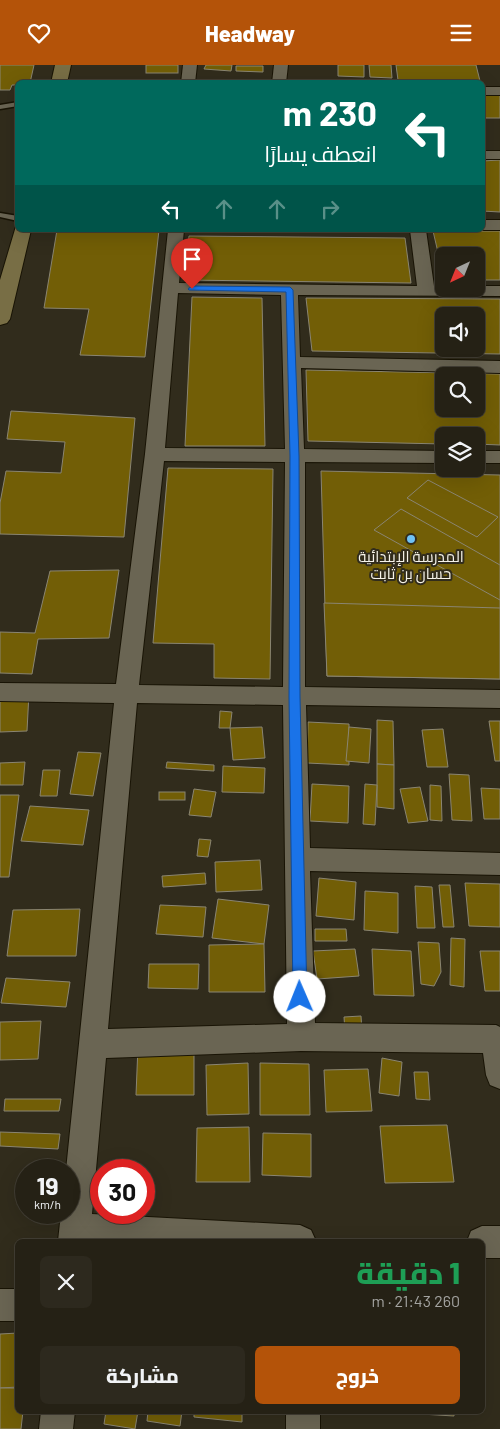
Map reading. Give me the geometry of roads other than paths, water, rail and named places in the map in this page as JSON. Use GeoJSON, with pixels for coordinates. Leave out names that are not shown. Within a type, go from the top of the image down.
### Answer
{"type":"FeatureCollection","features":[{"type":"Feature","properties":{"kind":"main road"},"geometry":{"type":"LineString","coordinates":[[60,80],[63,65]]}},
{"type":"Feature","properties":{"kind":"main road"},"geometry":{"type":"LineString","coordinates":[[0,319],[3,293],[21,232]]}},
{"type":"Feature","properties":{"kind":"street"},"geometry":{"type":"LineString","coordinates":[[188,80],[190,65]]}},
{"type":"Feature","properties":{"kind":"street"},"geometry":{"type":"LineString","coordinates":[[279,80],[280,65]]}},
{"type":"Feature","properties":{"kind":"street"},"geometry":{"type":"LineString","coordinates":[[485,91],[500,91]]}},
{"type":"Feature","properties":{"kind":"street"},"geometry":{"type":"LineString","coordinates":[[485,155],[500,155]]}},
{"type":"Feature","properties":{"kind":"street"},"geometry":{"type":"LineString","coordinates":[[485,225],[500,225]]}},
{"type":"Feature","properties":{"kind":"street"},"geometry":{"type":"LineString","coordinates":[[176,232],[155,454],[126,694],[74,1235],[225,1239]]}},
{"type":"Feature","properties":{"kind":"street"},"geometry":{"type":"LineString","coordinates":[[418,232],[426,291]]}},
{"type":"Feature","properties":{"kind":"street"},"geometry":{"type":"LineString","coordinates":[[172,288],[500,291]]}},
{"type":"Feature","properties":{"kind":"street"},"geometry":{"type":"LineString","coordinates":[[290,290],[295,456],[294,697],[301,1037]]}},
{"type":"Feature","properties":{"kind":"street"},"geometry":{"type":"LineString","coordinates":[[292,362],[500,367]]}},
{"type":"Feature","properties":{"kind":"street"},"geometry":{"type":"LineString","coordinates":[[155,454],[435,457]]}},
{"type":"Feature","properties":{"kind":"street"},"geometry":{"type":"LineString","coordinates":[[485,457],[500,457]]}},
{"type":"Feature","properties":{"kind":"street"},"geometry":{"type":"LineString","coordinates":[[0,692],[500,699]]}},
{"type":"Feature","properties":{"kind":"street"},"geometry":{"type":"LineString","coordinates":[[296,859],[500,864]]}},
{"type":"Feature","properties":{"kind":"street"},"geometry":{"type":"LineString","coordinates":[[93,1044],[301,1037],[498,1039],[500,1075]]}},
{"type":"Feature","properties":{"kind":"street"},"geometry":{"type":"LineString","coordinates":[[485,1242],[500,1242]]}},
{"type":"Feature","properties":{"kind":"street"},"geometry":{"type":"LineString","coordinates":[[0,1305],[15,1305]]}},
{"type":"Feature","properties":{"kind":"street"},"geometry":{"type":"LineString","coordinates":[[56,1429],[58,1414]]}},
{"type":"Feature","properties":{"kind":"street"},"geometry":{"type":"LineString","coordinates":[[303,1414],[303,1429]]}},
{"type":"Feature","properties":{"kind":"lane"},"geometry":{"type":"LineString","coordinates":[[0,107],[15,104]]}},
{"type":"Feature","properties":{"kind":"lane"},"geometry":{"type":"LineString","coordinates":[[0,215],[15,218]]}},
{"type":"Feature","properties":{"kind":"place","name":"المدرسة الإبتدائية حسان بن ثابت"},"geometry":{"type":"Point","coordinates":[411,539]}}]}
